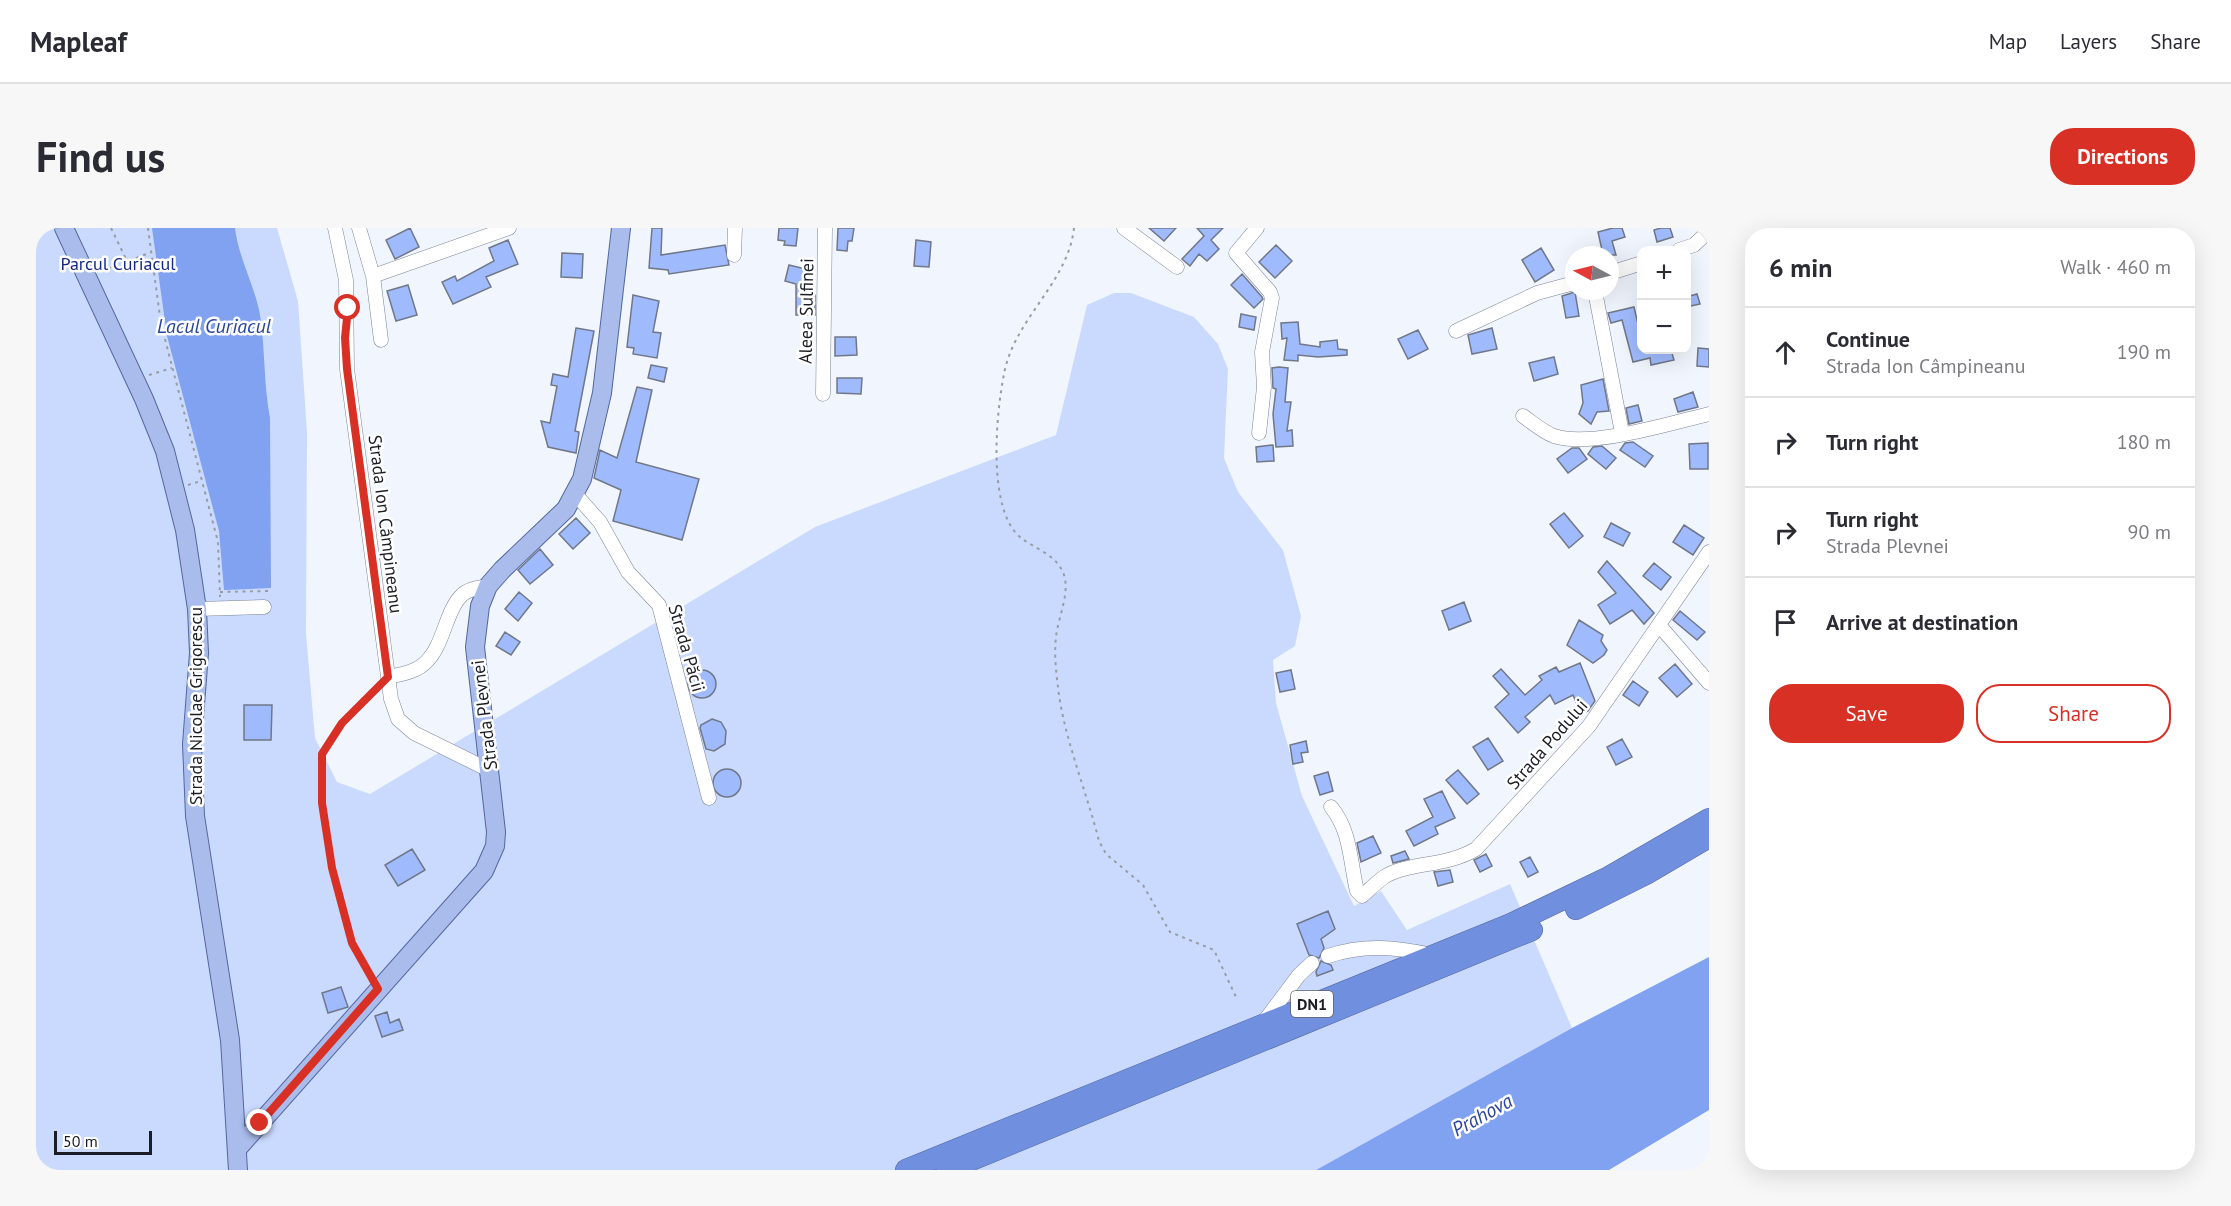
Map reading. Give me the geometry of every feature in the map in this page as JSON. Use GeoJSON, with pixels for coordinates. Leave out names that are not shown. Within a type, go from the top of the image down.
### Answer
{"type":"FeatureCollection","features":[{"type":"Feature","properties":{"kind":"highway","name":"DN1"},"geometry":{"type":"LineString","coordinates":[[906,1170],[1558,902],[1607,878],[1709,819]]}},
{"type":"Feature","properties":{"kind":"highway","name":"DN1"},"geometry":{"type":"LineString","coordinates":[[947,1170],[1198,1065],[1518,937],[1614,891],[1709,837]]}},
{"type":"Feature","properties":{"kind":"main road","name":"Strada Nicolae Grigorescu"},"geometry":{"type":"LineString","coordinates":[[64,228],[135,379],[165,451],[176,488],[197,609],[199,653],[192,744],[195,816],[229,1029],[238,1170]]}},
{"type":"Feature","properties":{"kind":"main road","name":"Strada Plevnei"},"geometry":{"type":"LineString","coordinates":[[238,1148],[484,871],[491,859],[496,832],[476,647],[480,606],[488,586],[556,520],[576,495],[588,457],[602,393],[621,228]]}},
{"type":"Feature","properties":{"kind":"street","name":"Strada Ion Câmpineanu"},"geometry":{"type":"LineString","coordinates":[[335,228],[346,280],[347,369],[391,699],[398,719],[414,733],[491,771]]}},
{"type":"Feature","properties":{"kind":"street"},"geometry":{"type":"LineString","coordinates":[[359,228],[373,276],[381,340]]}},
{"type":"Feature","properties":{"kind":"street"},"geometry":{"type":"LineString","coordinates":[[373,276],[509,228]]}},
{"type":"Feature","properties":{"kind":"street"},"geometry":{"type":"LineString","coordinates":[[734,255],[735,228]]}},
{"type":"Feature","properties":{"kind":"street","name":"Aleea Sulfinei"},"geometry":{"type":"LineString","coordinates":[[823,394],[825,228]]}},
{"type":"Feature","properties":{"kind":"street"},"geometry":{"type":"LineString","coordinates":[[1124,228],[1177,267]]}},
{"type":"Feature","properties":{"kind":"street"},"geometry":{"type":"LineString","coordinates":[[1257,228],[1236,253],[1270,292],[1272,298],[1262,352],[1264,387],[1259,433]]}},
{"type":"Feature","properties":{"kind":"street"},"geometry":{"type":"LineString","coordinates":[[1691,246],[1709,231]]}},
{"type":"Feature","properties":{"kind":"street"},"geometry":{"type":"LineString","coordinates":[[1619,270],[1637,264]]}},
{"type":"Feature","properties":{"kind":"street"},"geometry":{"type":"LineString","coordinates":[[1456,331],[1537,293],[1565,285]]}},
{"type":"Feature","properties":{"kind":"street"},"geometry":{"type":"LineString","coordinates":[[1598,300],[1622,433]]}},
{"type":"Feature","properties":{"kind":"street"},"geometry":{"type":"LineString","coordinates":[[1523,416],[1545,431],[1566,438],[1580,439],[1622,433],[1709,414]]}},
{"type":"Feature","properties":{"kind":"street","name":"Strada Păcii"},"geometry":{"type":"LineString","coordinates":[[576,495],[600,522],[628,572],[659,605],[709,798]]}},
{"type":"Feature","properties":{"kind":"street","name":"Strada Podului"},"geometry":{"type":"LineString","coordinates":[[1331,807],[1339,817],[1349,845],[1357,891],[1362,896],[1385,877],[1453,861],[1476,849],[1589,726],[1709,552]]}},
{"type":"Feature","properties":{"kind":"street"},"geometry":{"type":"LineString","coordinates":[[388,677],[411,672],[428,660],[441,639],[461,596],[470,590],[488,586]]}},
{"type":"Feature","properties":{"kind":"street"},"geometry":{"type":"LineString","coordinates":[[197,609],[264,608]]}},
{"type":"Feature","properties":{"kind":"street"},"geometry":{"type":"LineString","coordinates":[[1659,625],[1709,682]]}},
{"type":"Feature","properties":{"kind":"street"},"geometry":{"type":"LineString","coordinates":[[1328,956],[1370,946],[1398,947],[1432,955]]}},
{"type":"Feature","properties":{"kind":"street"},"geometry":{"type":"LineString","coordinates":[[1263,1023],[1299,975],[1312,963]]}},
{"type":"Feature","properties":{"kind":"path"},"geometry":{"type":"LineString","coordinates":[[111,228],[127,261]]}},
{"type":"Feature","properties":{"kind":"path"},"geometry":{"type":"LineString","coordinates":[[148,228],[153,251],[161,324],[218,542],[221,609]]}},
{"type":"Feature","properties":{"kind":"path"},"geometry":{"type":"LineString","coordinates":[[1074,228],[1069,250],[1054,279],[1017,337],[1008,357],[997,444],[1004,513],[1015,532],[1046,553],[1057,563],[1064,575],[1065,592],[1056,638],[1061,713],[1099,841],[1106,854],[1143,885],[1170,932],[1214,950],[1236,997]]}},
{"type":"Feature","properties":{"kind":"path"},"geometry":{"type":"LineString","coordinates":[[87,276],[153,251]]}},
{"type":"Feature","properties":{"kind":"path"},"geometry":{"type":"LineString","coordinates":[[135,379],[172,368]]}},
{"type":"Feature","properties":{"kind":"path"},"geometry":{"type":"LineString","coordinates":[[220,592],[268,591]]}},
{"type":"Feature","properties":{"kind":"path"},"geometry":{"type":"LineString","coordinates":[[378,989],[352,943],[332,868],[322,803],[322,754],[342,723],[388,677]]}},
{"type":"Feature","properties":{"kind":"green space","name":"Parcul Curiacul"},"geometry":{"type":"Polygon","coordinates":[[[36,228],[277,228],[298,301],[307,432],[306,634],[315,738],[337,782],[370,794],[815,527],[1056,435],[1087,305],[1114,293],[1131,293],[1194,317],[1218,344],[1228,369],[1224,458],[1238,492],[1283,550],[1301,616],[1295,646],[1273,660],[1276,703],[1302,796],[1354,906],[1381,891],[1407,930],[1510,884],[1572,1028],[1316,1170],[36,1170],[36,228]]]}},
{"type":"Feature","properties":{"kind":"water","name":"Lacul Curiacul"},"geometry":{"type":"Polygon","coordinates":[[[152,228],[235,228],[240,252],[259,309],[262,333],[270,418],[271,588],[224,590],[219,531],[167,336],[152,228]]]}},
{"type":"Feature","properties":{"kind":"water","name":"Prahova"},"geometry":{"type":"Polygon","coordinates":[[[1709,957],[1709,1110],[1609,1170],[1316,1170],[1572,1028],[1709,957]]]}},
{"type":"Feature","properties":{"kind":"building"},"geometry":{"type":"Polygon","coordinates":[[[410,228],[419,247],[395,259],[386,240],[410,228]]]}},
{"type":"Feature","properties":{"kind":"building"},"geometry":{"type":"Polygon","coordinates":[[[652,228],[662,228],[661,255],[725,245],[729,265],[669,274],[668,270],[649,268],[652,228]]]}},
{"type":"Feature","properties":{"kind":"building"},"geometry":{"type":"Polygon","coordinates":[[[779,228],[798,228],[796,246],[784,245],[785,241],[778,240],[779,228]]]}},
{"type":"Feature","properties":{"kind":"building"},"geometry":{"type":"Polygon","coordinates":[[[838,228],[854,228],[852,241],[848,241],[847,251],[837,250],[838,228]]]}},
{"type":"Feature","properties":{"kind":"building"},"geometry":{"type":"Polygon","coordinates":[[[1149,228],[1176,228],[1164,241],[1149,228]]]}},
{"type":"Feature","properties":{"kind":"building"},"geometry":{"type":"Polygon","coordinates":[[[1197,228],[1223,228],[1211,240],[1219,249],[1207,261],[1199,254],[1190,266],[1182,259],[1204,236],[1197,228]]]}},
{"type":"Feature","properties":{"kind":"building"},"geometry":{"type":"Polygon","coordinates":[[[1622,228],[1625,237],[1612,241],[1613,246],[1601,246],[1598,232],[1622,228]]]}},
{"type":"Feature","properties":{"kind":"building"},"geometry":{"type":"Polygon","coordinates":[[[1670,228],[1673,237],[1657,242],[1654,230],[1670,228]]]}},
{"type":"Feature","properties":{"kind":"building"},"geometry":{"type":"Polygon","coordinates":[[[508,240],[518,264],[486,277],[491,287],[453,304],[442,282],[455,276],[457,281],[494,261],[489,248],[508,240]]]}},
{"type":"Feature","properties":{"kind":"building"},"geometry":{"type":"Polygon","coordinates":[[[916,240],[931,242],[929,267],[914,266],[916,240]]]}},
{"type":"Feature","properties":{"kind":"building"},"geometry":{"type":"Polygon","coordinates":[[[1276,245],[1292,261],[1275,278],[1259,262],[1276,245]]]}},
{"type":"Feature","properties":{"kind":"building"},"geometry":{"type":"Polygon","coordinates":[[[1541,248],[1554,270],[1535,282],[1522,260],[1541,248]]]}},
{"type":"Feature","properties":{"kind":"building"},"geometry":{"type":"Polygon","coordinates":[[[562,253],[583,254],[582,278],[561,277],[562,253]]]}},
{"type":"Feature","properties":{"kind":"building"},"geometry":{"type":"Polygon","coordinates":[[[789,265],[810,270],[804,295],[815,295],[815,315],[796,315],[796,284],[785,281],[789,265]]]}},
{"type":"Feature","properties":{"kind":"building"},"geometry":{"type":"Polygon","coordinates":[[[1242,274],[1263,299],[1254,308],[1231,285],[1242,274]]]}},
{"type":"Feature","properties":{"kind":"building"},"geometry":{"type":"Polygon","coordinates":[[[408,285],[417,315],[396,321],[387,291],[408,285]]]}},
{"type":"Feature","properties":{"kind":"building"},"geometry":{"type":"Polygon","coordinates":[[[1697,294],[1700,304],[1691,306],[1691,296],[1697,294]]]}},
{"type":"Feature","properties":{"kind":"building"},"geometry":{"type":"Polygon","coordinates":[[[633,295],[659,301],[653,332],[661,333],[657,358],[633,354],[634,348],[627,347],[633,295]]]}},
{"type":"Feature","properties":{"kind":"building"},"geometry":{"type":"Polygon","coordinates":[[[1565,295],[1565,300],[1576,300],[1579,316],[1566,318],[1562,296],[1565,295]]]}},
{"type":"Feature","properties":{"kind":"building"},"geometry":{"type":"Polygon","coordinates":[[[1634,307],[1637,320],[1637,354],[1672,354],[1674,360],[1651,365],[1650,358],[1633,362],[1622,320],[1611,323],[1608,313],[1634,307]]]}},
{"type":"Feature","properties":{"kind":"building"},"geometry":{"type":"Polygon","coordinates":[[[1241,314],[1256,317],[1254,330],[1239,327],[1241,314]]]}},
{"type":"Feature","properties":{"kind":"building"},"geometry":{"type":"Polygon","coordinates":[[[1298,322],[1300,344],[1320,347],[1320,342],[1337,340],[1338,349],[1347,350],[1347,355],[1318,357],[1298,355],[1298,361],[1284,360],[1287,338],[1282,339],[1281,323],[1298,322]]]}},
{"type":"Feature","properties":{"kind":"building"},"geometry":{"type":"Polygon","coordinates":[[[576,328],[594,331],[575,431],[579,432],[576,453],[548,447],[541,421],[550,423],[557,386],[551,385],[553,374],[568,377],[576,328]]]}},
{"type":"Feature","properties":{"kind":"building"},"geometry":{"type":"Polygon","coordinates":[[[1492,328],[1497,349],[1472,354],[1468,335],[1492,328]]]}},
{"type":"Feature","properties":{"kind":"building"},"geometry":{"type":"Polygon","coordinates":[[[1418,330],[1428,349],[1408,359],[1398,339],[1418,330]]]}},
{"type":"Feature","properties":{"kind":"building"},"geometry":{"type":"Polygon","coordinates":[[[835,337],[856,337],[857,355],[835,356],[835,337]]]}},
{"type":"Feature","properties":{"kind":"building"},"geometry":{"type":"Polygon","coordinates":[[[1698,348],[1709,349],[1709,367],[1697,366],[1698,348]]]}},
{"type":"Feature","properties":{"kind":"building"},"geometry":{"type":"Polygon","coordinates":[[[1554,357],[1558,374],[1534,381],[1529,363],[1554,357]]]}},
{"type":"Feature","properties":{"kind":"building"},"geometry":{"type":"Polygon","coordinates":[[[651,365],[667,368],[664,382],[648,378],[651,365]]]}},
{"type":"Feature","properties":{"kind":"building"},"geometry":{"type":"Polygon","coordinates":[[[1272,368],[1288,368],[1285,402],[1291,402],[1287,431],[1292,430],[1293,446],[1276,447],[1273,414],[1276,389],[1273,388],[1272,368]]]}},
{"type":"Feature","properties":{"kind":"building"},"geometry":{"type":"Polygon","coordinates":[[[837,378],[862,378],[861,394],[837,393],[837,378]]]}},
{"type":"Feature","properties":{"kind":"building"},"geometry":{"type":"Polygon","coordinates":[[[1603,379],[1609,411],[1597,412],[1591,424],[1579,414],[1583,403],[1581,385],[1603,379]]]}},
{"type":"Feature","properties":{"kind":"building"},"geometry":{"type":"Polygon","coordinates":[[[637,387],[652,390],[636,462],[699,479],[682,540],[613,521],[621,490],[594,478],[600,450],[617,458],[637,387]]]}},
{"type":"Feature","properties":{"kind":"building"},"geometry":{"type":"Polygon","coordinates":[[[1693,392],[1698,407],[1678,412],[1674,399],[1693,392]]]}},
{"type":"Feature","properties":{"kind":"building"},"geometry":{"type":"Polygon","coordinates":[[[1638,405],[1642,421],[1629,424],[1626,408],[1638,405]]]}},
{"type":"Feature","properties":{"kind":"building"},"geometry":{"type":"Polygon","coordinates":[[[1633,442],[1653,456],[1645,467],[1620,450],[1625,443],[1633,442]]]}},
{"type":"Feature","properties":{"kind":"building"},"geometry":{"type":"Polygon","coordinates":[[[1708,443],[1708,469],[1690,469],[1689,444],[1708,443]]]}},
{"type":"Feature","properties":{"kind":"building"},"geometry":{"type":"Polygon","coordinates":[[[1273,445],[1274,461],[1257,462],[1256,447],[1273,445]]]}},
{"type":"Feature","properties":{"kind":"building"},"geometry":{"type":"Polygon","coordinates":[[[1602,446],[1616,458],[1606,469],[1588,454],[1593,447],[1602,446]]]}},
{"type":"Feature","properties":{"kind":"building"},"geometry":{"type":"Polygon","coordinates":[[[1572,448],[1579,448],[1587,459],[1568,473],[1557,459],[1572,448]]]}},
{"type":"Feature","properties":{"kind":"building"},"geometry":{"type":"Polygon","coordinates":[[[1564,513],[1583,536],[1569,548],[1550,524],[1564,513]]]}},
{"type":"Feature","properties":{"kind":"building"},"geometry":{"type":"Polygon","coordinates":[[[576,518],[590,533],[573,549],[559,534],[576,518]]]}},
{"type":"Feature","properties":{"kind":"building"},"geometry":{"type":"Polygon","coordinates":[[[1611,523],[1630,533],[1623,546],[1604,537],[1611,523]]]}},
{"type":"Feature","properties":{"kind":"building"},"geometry":{"type":"Polygon","coordinates":[[[1684,525],[1704,538],[1693,555],[1673,542],[1684,525]]]}},
{"type":"Feature","properties":{"kind":"building"},"geometry":{"type":"Polygon","coordinates":[[[540,549],[553,565],[530,584],[518,570],[540,549]]]}},
{"type":"Feature","properties":{"kind":"building"},"geometry":{"type":"Polygon","coordinates":[[[1607,561],[1654,613],[1644,624],[1632,610],[1610,624],[1598,605],[1616,593],[1598,572],[1607,561]]]}},
{"type":"Feature","properties":{"kind":"building"},"geometry":{"type":"Polygon","coordinates":[[[1654,563],[1671,577],[1661,590],[1643,576],[1654,563]]]}},
{"type":"Feature","properties":{"kind":"building"},"geometry":{"type":"Polygon","coordinates":[[[519,592],[532,603],[518,621],[505,609],[519,592]]]}},
{"type":"Feature","properties":{"kind":"building"},"geometry":{"type":"Polygon","coordinates":[[[1464,602],[1471,621],[1449,630],[1442,611],[1464,602]]]}},
{"type":"Feature","properties":{"kind":"building"},"geometry":{"type":"Polygon","coordinates":[[[1680,611],[1705,632],[1697,640],[1673,620],[1680,611]]]}},
{"type":"Feature","properties":{"kind":"building"},"geometry":{"type":"Polygon","coordinates":[[[1579,620],[1603,635],[1601,641],[1607,650],[1593,663],[1567,645],[1579,620]]]}},
{"type":"Feature","properties":{"kind":"building"},"geometry":{"type":"Polygon","coordinates":[[[505,632],[520,642],[511,655],[496,646],[505,632]]]}},
{"type":"Feature","properties":{"kind":"building"},"geometry":{"type":"Polygon","coordinates":[[[1580,663],[1595,701],[1588,711],[1581,714],[1573,695],[1555,704],[1550,695],[1525,717],[1530,722],[1518,733],[1495,707],[1509,694],[1493,676],[1501,669],[1525,695],[1542,680],[1539,676],[1556,667],[1559,672],[1580,663]]]}},
{"type":"Feature","properties":{"kind":"building"},"geometry":{"type":"Polygon","coordinates":[[[1675,664],[1692,684],[1677,697],[1659,678],[1675,664]]]}},
{"type":"Feature","properties":{"kind":"building"},"geometry":{"type":"Polygon","coordinates":[[[702,670],[712,674],[716,684],[712,694],[702,698],[692,694],[688,684],[692,674],[702,670]]]}},
{"type":"Feature","properties":{"kind":"building"},"geometry":{"type":"Polygon","coordinates":[[[1291,670],[1295,689],[1280,692],[1276,673],[1291,670]]]}},
{"type":"Feature","properties":{"kind":"building"},"geometry":{"type":"Polygon","coordinates":[[[1633,681],[1648,692],[1639,706],[1623,695],[1633,681]]]}},
{"type":"Feature","properties":{"kind":"building"},"geometry":{"type":"Polygon","coordinates":[[[244,705],[272,705],[271,740],[244,740],[244,705]]]}},
{"type":"Feature","properties":{"kind":"building"},"geometry":{"type":"Polygon","coordinates":[[[712,719],[721,722],[726,731],[725,744],[714,751],[706,749],[700,728],[712,719]]]}},
{"type":"Feature","properties":{"kind":"building"},"geometry":{"type":"Polygon","coordinates":[[[1488,738],[1503,761],[1488,770],[1473,747],[1488,738]]]}},
{"type":"Feature","properties":{"kind":"building"},"geometry":{"type":"Polygon","coordinates":[[[1622,739],[1632,757],[1616,765],[1607,747],[1622,739]]]}},
{"type":"Feature","properties":{"kind":"building"},"geometry":{"type":"Polygon","coordinates":[[[1306,741],[1308,752],[1301,753],[1303,762],[1293,764],[1290,745],[1306,741]]]}},
{"type":"Feature","properties":{"kind":"building"},"geometry":{"type":"Polygon","coordinates":[[[727,769],[737,773],[741,783],[737,793],[727,797],[717,793],[713,783],[717,773],[727,769]]]}},
{"type":"Feature","properties":{"kind":"building"},"geometry":{"type":"Polygon","coordinates":[[[1458,770],[1479,794],[1467,804],[1446,780],[1458,770]]]}},
{"type":"Feature","properties":{"kind":"building"},"geometry":{"type":"Polygon","coordinates":[[[1328,772],[1333,791],[1320,795],[1314,776],[1328,772]]]}},
{"type":"Feature","properties":{"kind":"building"},"geometry":{"type":"Polygon","coordinates":[[[1442,791],[1455,818],[1435,827],[1438,834],[1414,846],[1406,831],[1433,817],[1424,799],[1442,791]]]}},
{"type":"Feature","properties":{"kind":"building"},"geometry":{"type":"Polygon","coordinates":[[[1373,836],[1381,853],[1361,862],[1357,843],[1373,836]]]}},
{"type":"Feature","properties":{"kind":"building"},"geometry":{"type":"Polygon","coordinates":[[[412,849],[425,870],[398,886],[385,865],[412,849]]]}},
{"type":"Feature","properties":{"kind":"building"},"geometry":{"type":"Polygon","coordinates":[[[1405,851],[1409,859],[1393,863],[1391,856],[1405,851]]]}},
{"type":"Feature","properties":{"kind":"building"},"geometry":{"type":"Polygon","coordinates":[[[1486,854],[1492,866],[1480,872],[1474,860],[1486,854]]]}},
{"type":"Feature","properties":{"kind":"building"},"geometry":{"type":"Polygon","coordinates":[[[1530,857],[1538,872],[1528,877],[1520,862],[1530,857]]]}},
{"type":"Feature","properties":{"kind":"building"},"geometry":{"type":"Polygon","coordinates":[[[1450,870],[1453,882],[1438,886],[1434,872],[1450,870]]]}},
{"type":"Feature","properties":{"kind":"building"},"geometry":{"type":"Polygon","coordinates":[[[1328,911],[1335,929],[1321,939],[1324,948],[1319,958],[1309,955],[1297,924],[1328,911]]]}},
{"type":"Feature","properties":{"kind":"building"},"geometry":{"type":"Polygon","coordinates":[[[1321,961],[1331,965],[1333,970],[1317,976],[1316,972],[1321,961]]]}},
{"type":"Feature","properties":{"kind":"building"},"geometry":{"type":"Polygon","coordinates":[[[341,987],[348,1007],[328,1013],[322,993],[341,987]]]}},
{"type":"Feature","properties":{"kind":"building"},"geometry":{"type":"Polygon","coordinates":[[[387,1012],[390,1023],[399,1019],[403,1030],[382,1037],[375,1016],[387,1012]]]}},
{"type":"Feature","properties":{"kind":"route"},"geometry":{"type":"LineString","coordinates":[[260,1123],[378,989],[352,943],[332,868],[322,803],[322,754],[342,723],[388,677],[347,369],[345,338],[348,308]]}}]}
